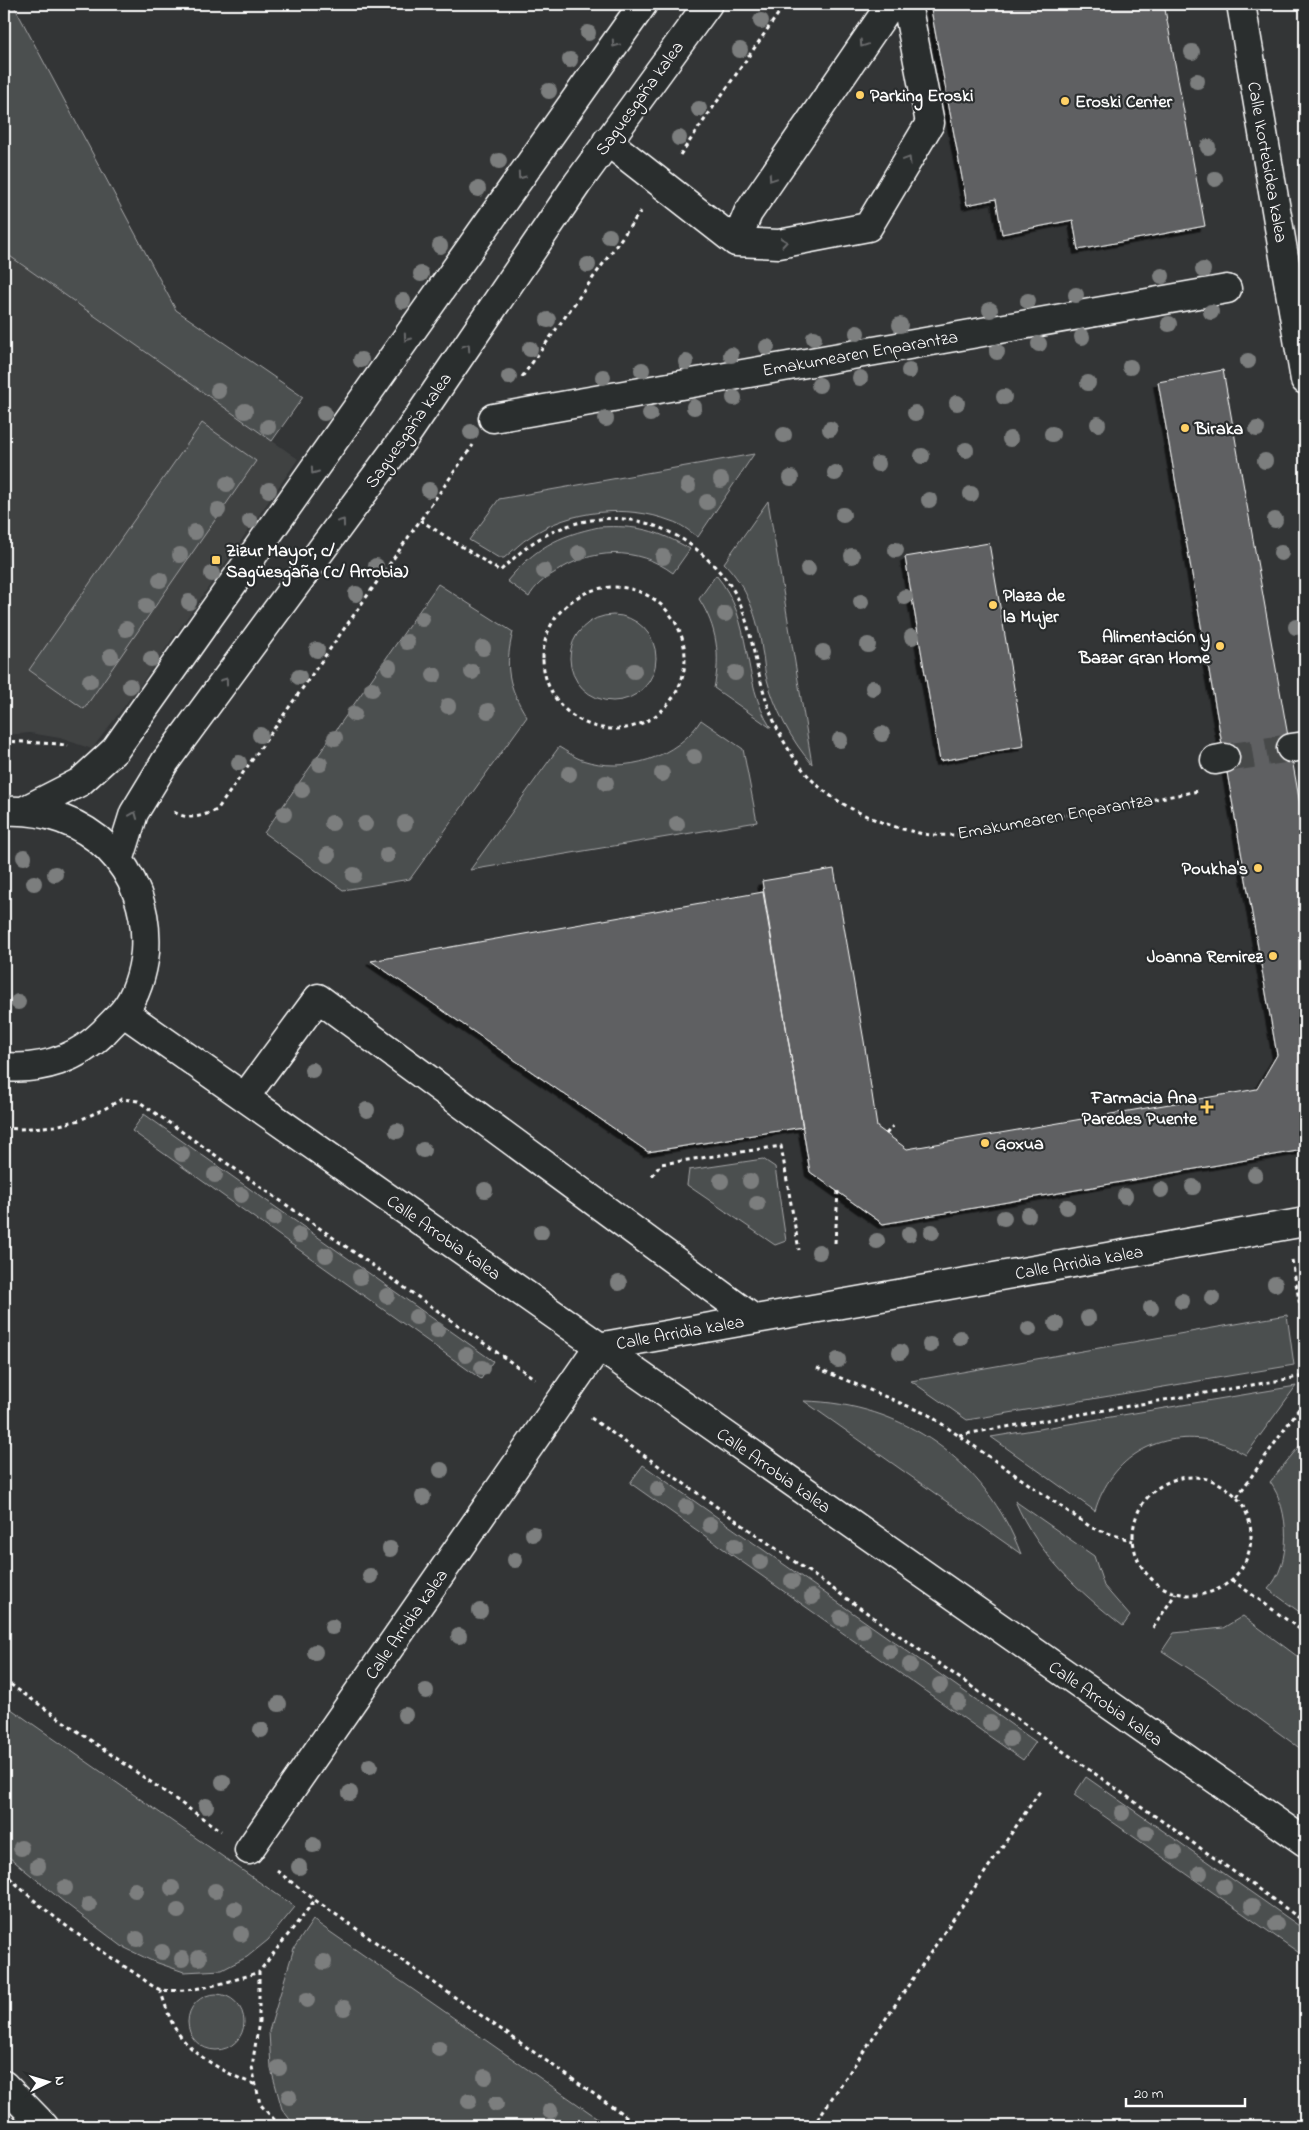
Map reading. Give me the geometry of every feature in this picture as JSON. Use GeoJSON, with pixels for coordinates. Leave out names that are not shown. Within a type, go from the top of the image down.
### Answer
{"type":"FeatureCollection","features":[{"type":"Feature","properties":{"kind":"street"},"geometry":{"type":"LineString","coordinates":[[14,810],[80,782],[115,750],[643,4]]}},
{"type":"Feature","properties":{"kind":"street","name":"Saguesgaña kalea"},"geometry":{"type":"LineString","coordinates":[[119,862],[134,813],[165,762],[409,432],[607,142],[708,4]]}},
{"type":"Feature","properties":{"kind":"street"},"geometry":{"type":"LineString","coordinates":[[736,242],[748,213],[890,4]]}},
{"type":"Feature","properties":{"kind":"street"},"geometry":{"type":"LineString","coordinates":[[607,142],[736,242],[780,244],[868,227],[930,123],[907,4]]}},
{"type":"Feature","properties":{"kind":"street","name":"Calle Ikortebidea kalea"},"geometry":{"type":"LineString","coordinates":[[1241,4],[1296,275],[1305,380]]}},
{"type":"Feature","properties":{"kind":"street","name":"Emakumearen Enparantza"},"geometry":{"type":"LineString","coordinates":[[493,418],[1227,289]]}},
{"type":"Feature","properties":{"kind":"street"},"geometry":{"type":"LineString","coordinates":[[9,1070],[44,1066],[65,1059],[92,1043],[123,1012],[138,981],[144,961],[146,937],[143,914],[129,875],[96,837],[71,822],[48,813],[14,810]]}},
{"type":"Feature","properties":{"kind":"street"},"geometry":{"type":"LineString","coordinates":[[245,1098],[318,998],[754,1319]]}},
{"type":"Feature","properties":{"kind":"street","name":"Calle Arrobia kalea"},"geometry":{"type":"LineString","coordinates":[[123,1012],[1305,1842]]}},
{"type":"Feature","properties":{"kind":"street","name":"Calle Arridia kalea"},"geometry":{"type":"LineString","coordinates":[[249,1850],[598,1347],[1305,1222]]}},
{"type":"Feature","properties":{"kind":"street"},"geometry":{"type":"LineString","coordinates":[[4,2085],[44,2126]]}},
{"type":"Feature","properties":{"kind":"path","name":"Emakumearen Enparantza"},"geometry":{"type":"LineString","coordinates":[[420,520],[500,571],[523,550],[544,536],[580,522],[621,518],[645,522],[680,536],[719,571],[738,599],[752,640],[765,699],[783,743],[806,774],[821,788],[871,819],[921,834],[957,835],[1200,791]]}},
{"type":"Feature","properties":{"kind":"path"},"geometry":{"type":"LineString","coordinates":[[624,586],[645,593],[664,607],[678,624],[685,645],[685,666],[680,687],[667,707],[649,721],[628,729],[605,730],[584,723],[565,710],[551,693],[544,672],[542,651],[548,629],[560,610],[578,595],[600,588],[624,586]]}},
{"type":"Feature","properties":{"kind":"path"},"geometry":{"type":"LineString","coordinates":[[4,741],[59,744],[75,749]]}},
{"type":"Feature","properties":{"kind":"path"},"geometry":{"type":"LineString","coordinates":[[4,1128],[20,1129],[55,1126],[80,1120],[122,1098],[138,1100],[538,1382]]}},
{"type":"Feature","properties":{"kind":"path"},"geometry":{"type":"LineString","coordinates":[[886,1134],[893,1126]]}},
{"type":"Feature","properties":{"kind":"path"},"geometry":{"type":"LineString","coordinates":[[652,1176],[661,1164],[781,1146],[799,1250]]}},
{"type":"Feature","properties":{"kind":"path"},"geometry":{"type":"LineString","coordinates":[[835,1243],[838,1191]]}},
{"type":"Feature","properties":{"kind":"path"},"geometry":{"type":"LineString","coordinates":[[1291,1255],[1300,1306],[1305,1321]]}},
{"type":"Feature","properties":{"kind":"path"},"geometry":{"type":"LineString","coordinates":[[817,1368],[929,1415],[1092,1528],[1133,1541]]}},
{"type":"Feature","properties":{"kind":"path"},"geometry":{"type":"LineString","coordinates":[[958,1435],[1305,1376]]}},
{"type":"Feature","properties":{"kind":"path"},"geometry":{"type":"LineString","coordinates":[[1237,1497],[1305,1400]]}},
{"type":"Feature","properties":{"kind":"path"},"geometry":{"type":"LineString","coordinates":[[586,1414],[1305,1922]]}},
{"type":"Feature","properties":{"kind":"path"},"geometry":{"type":"LineString","coordinates":[[1187,1477],[1206,1479],[1223,1486],[1237,1497],[1246,1513],[1251,1530],[1250,1548],[1244,1566],[1232,1580],[1216,1591],[1196,1596],[1176,1593],[1160,1586],[1147,1574],[1138,1558],[1133,1541],[1135,1523],[1142,1506],[1154,1492],[1170,1482],[1187,1477]]}},
{"type":"Feature","properties":{"kind":"path"},"geometry":{"type":"LineString","coordinates":[[1232,1580],[1305,1633]]}},
{"type":"Feature","properties":{"kind":"path"},"geometry":{"type":"LineString","coordinates":[[1153,1628],[1176,1593]]}},
{"type":"Feature","properties":{"kind":"path"},"geometry":{"type":"LineString","coordinates":[[4,1680],[249,1850],[315,1900],[640,2126]]}},
{"type":"Feature","properties":{"kind":"path"},"geometry":{"type":"LineString","coordinates":[[813,2126],[1040,1791]]}},
{"type":"Feature","properties":{"kind":"path"},"geometry":{"type":"LineString","coordinates":[[4,1872],[35,1902],[104,1953],[160,1990],[176,2030],[196,2052],[232,2076],[256,2085]]}},
{"type":"Feature","properties":{"kind":"path"},"geometry":{"type":"LineString","coordinates":[[160,1990],[186,1989],[230,1982],[259,1972],[315,1900]]}},
{"type":"Feature","properties":{"kind":"path"},"geometry":{"type":"LineString","coordinates":[[259,1972],[259,2022],[252,2067],[260,2104],[280,2126]]}},
{"type":"Feature","properties":{"kind":"shaded area"},"geometry":{"type":"Polygon","coordinates":[[[4,4],[13,4],[176,310],[303,397],[272,441],[4,252],[4,4]]]}},
{"type":"Feature","properties":{"kind":"shaded area"},"geometry":{"type":"Polygon","coordinates":[[[4,252],[298,459],[141,684],[92,749],[60,738],[30,733],[4,735],[4,252]]]}},
{"type":"Feature","properties":{"kind":"shaded area"},"geometry":{"type":"Polygon","coordinates":[[[202,423],[256,461],[84,709],[29,670],[202,423]]]}},
{"type":"Feature","properties":{"kind":"shaded area"},"geometry":{"type":"Polygon","coordinates":[[[754,454],[698,537],[671,521],[654,516],[618,511],[581,515],[546,527],[524,541],[504,558],[499,558],[469,540],[499,499],[754,454]]]}},
{"type":"Feature","properties":{"kind":"shaded area"},"geometry":{"type":"Polygon","coordinates":[[[768,501],[812,764],[790,734],[779,711],[769,688],[758,626],[750,603],[739,582],[724,563],[768,501]]]}},
{"type":"Feature","properties":{"kind":"shaded area"},"geometry":{"type":"Polygon","coordinates":[[[599,527],[625,527],[646,530],[667,537],[690,549],[673,573],[659,564],[644,558],[614,554],[598,555],[568,565],[543,580],[529,597],[507,581],[527,560],[548,545],[559,539],[599,527]]]}},
{"type":"Feature","properties":{"kind":"shaded area"},"geometry":{"type":"Polygon","coordinates":[[[716,575],[728,593],[737,612],[755,690],[761,710],[771,728],[714,688],[717,665],[716,642],[710,620],[699,599],[716,575]]]}},
{"type":"Feature","properties":{"kind":"shaded area"},"geometry":{"type":"Polygon","coordinates":[[[438,584],[513,632],[508,666],[509,676],[516,696],[527,717],[410,879],[343,890],[264,833],[438,584]]]}},
{"type":"Feature","properties":{"kind":"shaded area"},"geometry":{"type":"Polygon","coordinates":[[[613,615],[629,618],[637,622],[649,634],[653,642],[656,658],[653,674],[649,682],[637,694],[629,698],[613,701],[597,698],[589,694],[577,682],[573,674],[570,658],[573,642],[577,634],[589,622],[597,618],[613,615]]]}},
{"type":"Feature","properties":{"kind":"shaded area"},"geometry":{"type":"Polygon","coordinates":[[[701,720],[743,749],[757,822],[470,870],[559,747],[579,759],[598,764],[632,764],[649,760],[664,753],[691,733],[701,720]]]}},
{"type":"Feature","properties":{"kind":"shaded area"},"geometry":{"type":"Polygon","coordinates":[[[144,1114],[493,1361],[481,1379],[132,1131],[144,1114]]]}},
{"type":"Feature","properties":{"kind":"shaded area"},"geometry":{"type":"Polygon","coordinates":[[[763,1159],[775,1167],[786,1241],[775,1245],[687,1185],[689,1170],[763,1159]]]}},
{"type":"Feature","properties":{"kind":"shaded area"},"geometry":{"type":"Polygon","coordinates":[[[1287,1315],[1294,1365],[967,1420],[911,1381],[1287,1315]]]}},
{"type":"Feature","properties":{"kind":"shaded area"},"geometry":{"type":"Polygon","coordinates":[[[1296,1386],[1246,1455],[1218,1442],[1194,1438],[1174,1439],[1156,1444],[1140,1451],[1125,1462],[1102,1492],[1095,1511],[991,1437],[1296,1386]]]}},
{"type":"Feature","properties":{"kind":"shaded area"},"geometry":{"type":"Polygon","coordinates":[[[804,1401],[840,1404],[875,1413],[907,1426],[936,1443],[963,1465],[986,1491],[1006,1521],[1021,1554],[804,1401]]]}},
{"type":"Feature","properties":{"kind":"shaded area"},"geometry":{"type":"Polygon","coordinates":[[[1305,1439],[1305,1616],[1268,1589],[1276,1578],[1281,1566],[1286,1536],[1282,1507],[1277,1493],[1270,1482],[1305,1439]]]}},
{"type":"Feature","properties":{"kind":"shaded area"},"geometry":{"type":"Polygon","coordinates":[[[643,1465],[1036,1742],[1023,1760],[630,1483],[643,1465]]]}},
{"type":"Feature","properties":{"kind":"shaded area"},"geometry":{"type":"Polygon","coordinates":[[[1015,1501],[1094,1556],[1104,1586],[1130,1616],[1123,1626],[1075,1585],[1047,1555],[1024,1520],[1015,1501]]]}},
{"type":"Feature","properties":{"kind":"shaded area"},"geometry":{"type":"Polygon","coordinates":[[[1243,1616],[1305,1662],[1305,1752],[1205,1679],[1162,1651],[1174,1633],[1223,1628],[1243,1616]]]}},
{"type":"Feature","properties":{"kind":"shaded area"},"geometry":{"type":"Polygon","coordinates":[[[4,1704],[295,1907],[268,1940],[247,1957],[222,1970],[184,1972],[152,1961],[123,1947],[4,1853],[4,1704]]]}},
{"type":"Feature","properties":{"kind":"shaded area"},"geometry":{"type":"Polygon","coordinates":[[[1086,1777],[1305,1930],[1305,1957],[1074,1795],[1086,1777]]]}},
{"type":"Feature","properties":{"kind":"shaded area"},"geometry":{"type":"Polygon","coordinates":[[[313,1920],[609,2126],[295,2126],[282,2109],[271,2069],[269,2031],[294,1948],[313,1920]]]}},
{"type":"Feature","properties":{"kind":"shaded area"},"geometry":{"type":"Polygon","coordinates":[[[216,1994],[227,1996],[236,2002],[242,2011],[244,2022],[242,2033],[236,2042],[227,2048],[216,2050],[205,2048],[196,2042],[190,2033],[188,2022],[190,2011],[196,2002],[205,1996],[216,1994]]]}},
{"type":"Feature","properties":{"kind":"building","name":"Eroski Center"},"geometry":{"type":"Polygon","coordinates":[[[930,4],[1164,4],[1205,226],[1078,250],[1073,220],[1002,234],[996,199],[967,205],[930,4]]]}},
{"type":"Feature","properties":{"kind":"building"},"geometry":{"type":"Polygon","coordinates":[[[1223,370],[1305,832],[1305,1146],[1303,1150],[883,1224],[810,1172],[762,881],[834,869],[877,1127],[907,1149],[1257,1089],[1277,1055],[1158,382],[1223,370]]]}},
{"type":"Feature","properties":{"kind":"building"},"geometry":{"type":"Polygon","coordinates":[[[989,543],[1024,746],[940,761],[905,557],[989,543]]]}},
{"type":"Feature","properties":{"kind":"building"},"geometry":{"type":"Polygon","coordinates":[[[763,892],[803,1127],[648,1152],[371,961],[763,892]]]}},
{"type":"Feature","properties":{"kind":"tunnel"},"geometry":{"type":"LineString","coordinates":[[1225,758],[1291,748]]}},
{"type":"Feature","properties":{"kind":"place","name":"Parking Eroski"},"geometry":{"type":"Point","coordinates":[860,95]}},
{"type":"Feature","properties":{"kind":"place","name":"Eroski Center"},"geometry":{"type":"Point","coordinates":[1065,101]}},
{"type":"Feature","properties":{"kind":"place","name":"Biraka"},"geometry":{"type":"Point","coordinates":[1185,428]}},
{"type":"Feature","properties":{"kind":"place","name":"Zizur Mayor, c/ Sagüesgaña (c/ Arrobia)"},"geometry":{"type":"Point","coordinates":[216,560]}},
{"type":"Feature","properties":{"kind":"place","name":"Plaza de la Mujer"},"geometry":{"type":"Point","coordinates":[993,605]}},
{"type":"Feature","properties":{"kind":"place","name":"Alimentación y Bazar Gran Home"},"geometry":{"type":"Point","coordinates":[1220,646]}},
{"type":"Feature","properties":{"kind":"place","name":"Poukha's"},"geometry":{"type":"Point","coordinates":[1258,868]}},
{"type":"Feature","properties":{"kind":"place","name":"Joanna Remirez"},"geometry":{"type":"Point","coordinates":[1273,956]}},
{"type":"Feature","properties":{"kind":"place","name":"Farmacia Ana Paredes Puente"},"geometry":{"type":"Point","coordinates":[1207,1107]}},
{"type":"Feature","properties":{"kind":"place","name":"Goxua"},"geometry":{"type":"Point","coordinates":[985,1143]}}]}
